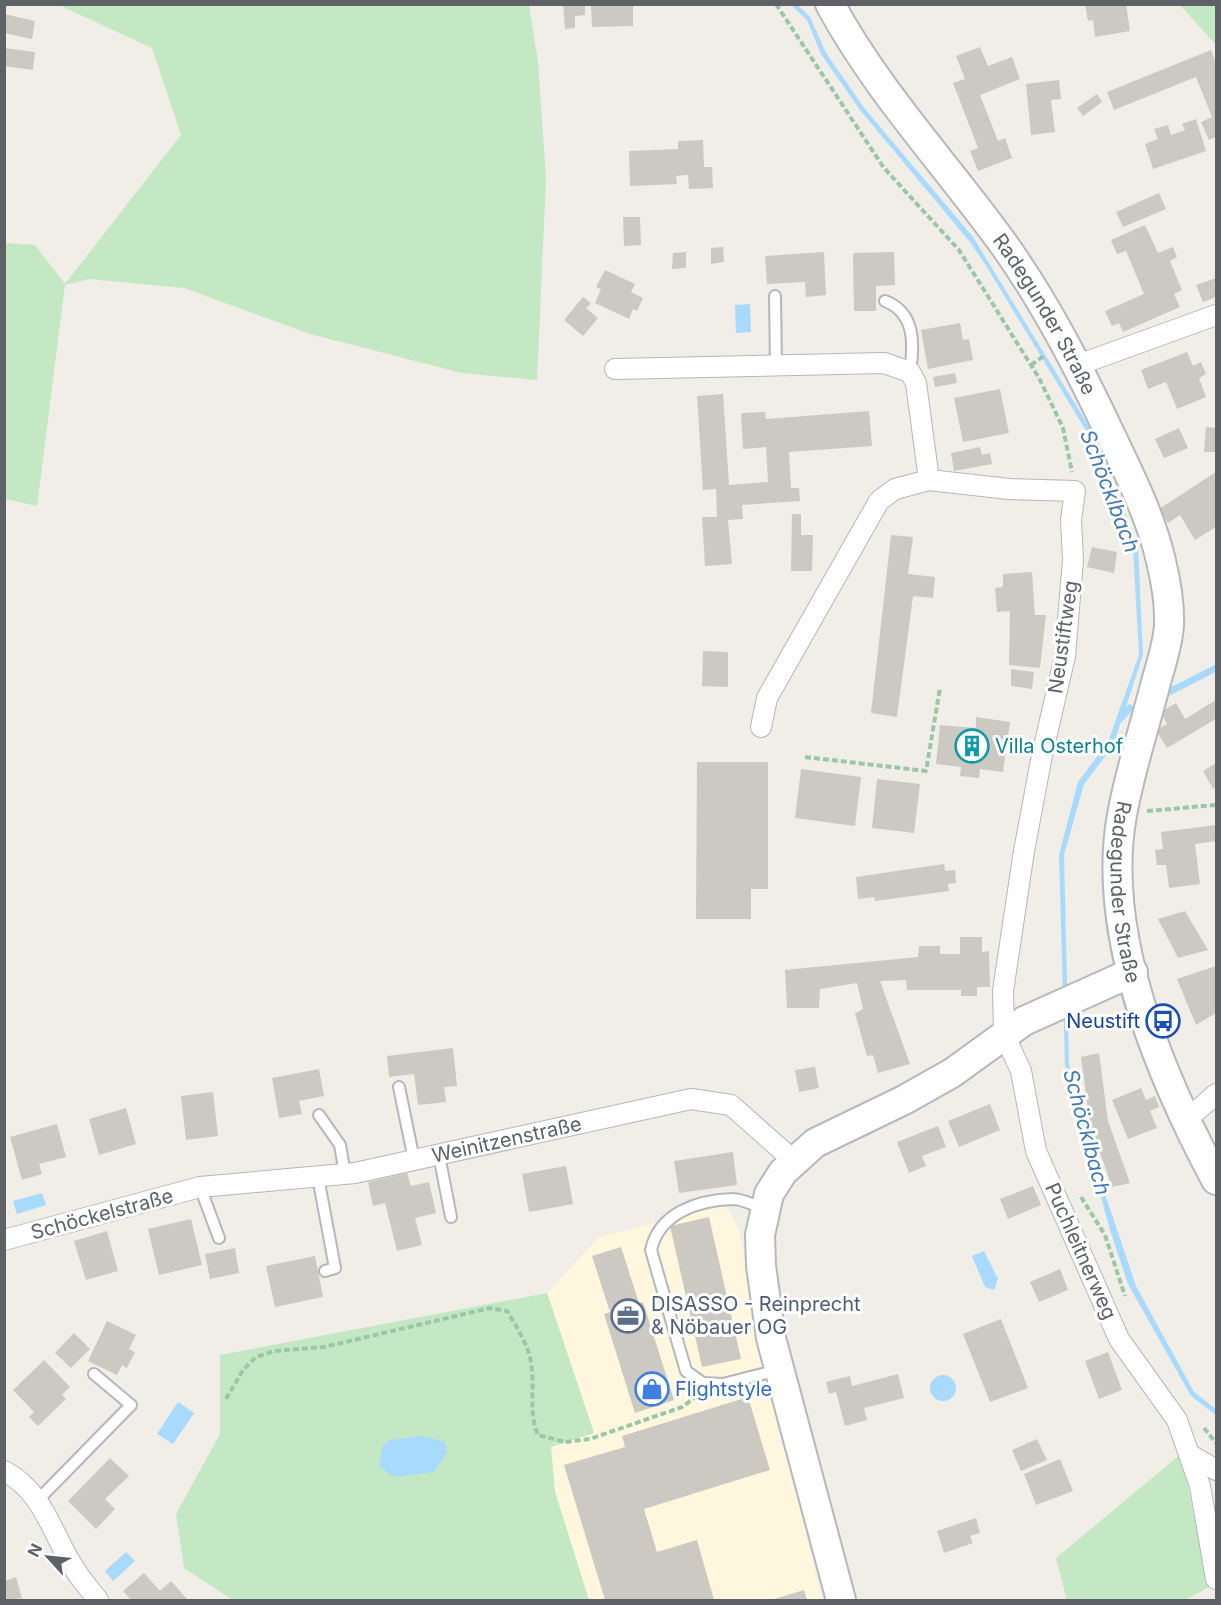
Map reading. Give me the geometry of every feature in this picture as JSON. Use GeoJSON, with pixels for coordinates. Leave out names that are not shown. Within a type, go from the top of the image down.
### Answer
{"type":"FeatureCollection","features":[{"type":"Feature","properties":{"kind":"main road","name":"Radegunder Straße"},"geometry":{"type":"LineString","coordinates":[[830,4],[865,62],[906,120],[1003,243],[1078,365],[1145,509],[1161,561],[1168,596],[1169,628],[1122,812],[1116,851],[1116,878],[1133,972],[1148,1027],[1185,1122],[1216,1180]]}},
{"type":"Feature","properties":{"kind":"main road"},"geometry":{"type":"LineString","coordinates":[[841,1600],[771,1338],[761,1266],[760,1235],[769,1194],[794,1161],[815,1143],[904,1101],[952,1072],[1004,1034],[1050,1008],[1133,972]]}},
{"type":"Feature","properties":{"kind":"street"},"geometry":{"type":"LineString","coordinates":[[1078,365],[1216,315]]}},
{"type":"Feature","properties":{"kind":"street"},"geometry":{"type":"LineString","coordinates":[[615,369],[884,363],[910,372],[916,383],[929,480]]}},
{"type":"Feature","properties":{"kind":"street"},"geometry":{"type":"LineString","coordinates":[[761,727],[767,698],[879,501],[895,489],[929,480],[1009,489],[1075,490]]}},
{"type":"Feature","properties":{"kind":"street","name":"Neustiftweg"},"geometry":{"type":"LineString","coordinates":[[1004,1034],[1003,991],[1024,851],[1042,755],[1065,656],[1073,560],[1071,520],[1075,490]]}},
{"type":"Feature","properties":{"kind":"street","name":"Puchleitnerweg"},"geometry":{"type":"LineString","coordinates":[[1004,1034],[1021,1071],[1036,1151],[1119,1339],[1177,1420],[1200,1486],[1216,1579]]}},
{"type":"Feature","properties":{"kind":"street"},"geometry":{"type":"LineString","coordinates":[[1185,1122],[1216,1094]]}},
{"type":"Feature","properties":{"kind":"street","name":"Weinitzenstraße"},"geometry":{"type":"LineString","coordinates":[[200,1187],[345,1174],[691,1099],[731,1105],[794,1161]]}},
{"type":"Feature","properties":{"kind":"street","name":"Schöckelstraße"},"geometry":{"type":"LineString","coordinates":[[4,1240],[200,1187]]}},
{"type":"Feature","properties":{"kind":"street"},"geometry":{"type":"LineString","coordinates":[[1189,1454],[1216,1470]]}},
{"type":"Feature","properties":{"kind":"street"},"geometry":{"type":"LineString","coordinates":[[4,1471],[22,1480],[38,1500],[75,1571],[98,1600]]}},
{"type":"Feature","properties":{"kind":"lane"},"geometry":{"type":"LineString","coordinates":[[775,296],[776,367]]}},
{"type":"Feature","properties":{"kind":"lane"},"geometry":{"type":"LineString","coordinates":[[885,301],[897,305],[910,324],[914,348],[910,372]]}},
{"type":"Feature","properties":{"kind":"lane"},"geometry":{"type":"LineString","coordinates":[[399,1087],[414,1160]]}},
{"type":"Feature","properties":{"kind":"lane"},"geometry":{"type":"LineString","coordinates":[[319,1115],[340,1145],[345,1174]]}},
{"type":"Feature","properties":{"kind":"lane"},"geometry":{"type":"LineString","coordinates":[[439,1155],[451,1217]]}},
{"type":"Feature","properties":{"kind":"lane"},"geometry":{"type":"LineString","coordinates":[[318,1177],[335,1268],[324,1271]]}},
{"type":"Feature","properties":{"kind":"lane"},"geometry":{"type":"LineString","coordinates":[[200,1187],[219,1238]]}},
{"type":"Feature","properties":{"kind":"lane"},"geometry":{"type":"LineString","coordinates":[[765,1209],[735,1199],[693,1206],[667,1219],[653,1238],[651,1250],[686,1371],[703,1383],[715,1384],[780,1370]]}},
{"type":"Feature","properties":{"kind":"lane"},"geometry":{"type":"LineString","coordinates":[[38,1500],[130,1405],[94,1374]]}},
{"type":"Feature","properties":{"kind":"path"},"geometry":{"type":"LineString","coordinates":[[776,4],[884,168],[959,250],[1031,365],[1063,428],[1075,490]]}},
{"type":"Feature","properties":{"kind":"path"},"geometry":{"type":"LineString","coordinates":[[1031,365],[1037,361]]}},
{"type":"Feature","properties":{"kind":"path"},"geometry":{"type":"LineString","coordinates":[[805,757],[926,771],[940,688]]}},
{"type":"Feature","properties":{"kind":"path"},"geometry":{"type":"LineString","coordinates":[[1122,812],[1216,806]]}},
{"type":"Feature","properties":{"kind":"path"},"geometry":{"type":"LineString","coordinates":[[1080,1195],[1105,1234],[1127,1302]]}},
{"type":"Feature","properties":{"kind":"path"},"geometry":{"type":"LineString","coordinates":[[226,1399],[243,1370],[256,1357],[274,1351],[324,1347],[490,1308],[507,1311],[521,1334],[532,1368],[532,1413],[536,1430],[538,1435],[546,1439],[565,1443],[590,1439],[682,1407],[715,1384]]}},
{"type":"Feature","properties":{"kind":"path"},"geometry":{"type":"LineString","coordinates":[[1199,1421],[1216,1443]]}},
{"type":"Feature","properties":{"kind":"shaded area"},"geometry":{"type":"Polygon","coordinates":[[[726,1205],[739,1230],[768,1373],[822,1600],[589,1600],[555,1492],[551,1447],[594,1433],[547,1293],[599,1237],[726,1205]]]}},
{"type":"Feature","properties":{"kind":"green space"},"geometry":{"type":"Polygon","coordinates":[[[59,5],[529,5],[538,62],[546,179],[537,380],[462,373],[310,334],[184,288],[89,279],[65,285],[37,506],[5,499],[5,243],[35,245],[65,284],[181,135],[152,48],[59,5]]]}},
{"type":"Feature","properties":{"kind":"green space"},"geometry":{"type":"Polygon","coordinates":[[[1180,5],[1216,5],[1216,45],[1180,5]]]}},
{"type":"Feature","properties":{"kind":"green space"},"geometry":{"type":"Polygon","coordinates":[[[547,1293],[594,1433],[551,1447],[555,1492],[589,1600],[233,1600],[184,1568],[176,1514],[220,1434],[220,1355],[547,1293]]]}},
{"type":"Feature","properties":{"kind":"green space"},"geometry":{"type":"Polygon","coordinates":[[[1181,1454],[1209,1587],[1185,1600],[1067,1600],[1056,1558],[1181,1454]]]}},
{"type":"Feature","properties":{"kind":"water"},"geometry":{"type":"Polygon","coordinates":[[[791,5],[798,5],[810,17],[826,53],[865,109],[973,237],[1090,428],[1098,456],[1119,497],[1138,546],[1143,655],[1113,746],[1084,784],[1064,855],[1069,1065],[1105,1194],[1136,1286],[1194,1392],[1216,1409],[1216,1415],[1191,1396],[1128,1284],[1110,1230],[1065,1065],[1059,855],[1078,782],[1108,742],[1139,655],[1133,548],[1093,459],[1085,429],[985,264],[970,242],[860,110],[821,54],[807,20],[791,5]]]}},
{"type":"Feature","properties":{"kind":"water"},"geometry":{"type":"Polygon","coordinates":[[[750,304],[751,332],[736,333],[735,305],[750,304]]]}},
{"type":"Feature","properties":{"kind":"water"},"geometry":{"type":"Polygon","coordinates":[[[42,1193],[46,1205],[17,1214],[13,1201],[42,1193]]]}},
{"type":"Feature","properties":{"kind":"water"},"geometry":{"type":"Polygon","coordinates":[[[984,1251],[998,1279],[994,1290],[985,1287],[972,1256],[984,1251]]]}},
{"type":"Feature","properties":{"kind":"water"},"geometry":{"type":"Polygon","coordinates":[[[943,1375],[952,1379],[956,1388],[952,1397],[943,1401],[934,1397],[930,1388],[934,1379],[943,1375]]]}},
{"type":"Feature","properties":{"kind":"water"},"geometry":{"type":"Polygon","coordinates":[[[178,1402],[194,1413],[173,1444],[157,1434],[178,1402]]]}},
{"type":"Feature","properties":{"kind":"water"},"geometry":{"type":"Polygon","coordinates":[[[423,1436],[445,1442],[447,1453],[434,1472],[393,1477],[379,1465],[383,1445],[390,1440],[423,1436]]]}},
{"type":"Feature","properties":{"kind":"water"},"geometry":{"type":"Polygon","coordinates":[[[126,1552],[135,1561],[113,1581],[105,1571],[126,1552]]]}},
{"type":"Feature","properties":{"kind":"building"},"geometry":{"type":"Polygon","coordinates":[[[563,4],[585,4],[585,15],[575,16],[575,28],[565,29],[563,4]]]}},
{"type":"Feature","properties":{"kind":"building"},"geometry":{"type":"Polygon","coordinates":[[[1085,4],[1126,4],[1130,31],[1095,37],[1093,20],[1088,21],[1085,4]]]}},
{"type":"Feature","properties":{"kind":"building"},"geometry":{"type":"Polygon","coordinates":[[[591,5],[633,5],[633,26],[592,27],[591,5]]]}},
{"type":"Feature","properties":{"kind":"building"},"geometry":{"type":"Polygon","coordinates":[[[4,14],[35,21],[32,39],[4,33],[4,14]]]}},
{"type":"Feature","properties":{"kind":"building"},"geometry":{"type":"Polygon","coordinates":[[[980,47],[988,66],[1012,57],[1020,79],[980,95],[998,141],[1005,138],[1012,158],[978,171],[970,151],[978,148],[953,83],[965,79],[956,56],[980,47]]]}},
{"type":"Feature","properties":{"kind":"building"},"geometry":{"type":"Polygon","coordinates":[[[4,48],[35,52],[33,70],[4,66],[4,48]]]}},
{"type":"Feature","properties":{"kind":"building"},"geometry":{"type":"Polygon","coordinates":[[[1211,50],[1216,63],[1216,137],[1209,140],[1201,122],[1212,117],[1196,77],[1114,110],[1107,92],[1211,50]]]}},
{"type":"Feature","properties":{"kind":"building"},"geometry":{"type":"Polygon","coordinates":[[[1059,80],[1061,99],[1051,100],[1055,132],[1031,135],[1026,84],[1059,80]]]}},
{"type":"Feature","properties":{"kind":"building"},"geometry":{"type":"Polygon","coordinates":[[[1097,94],[1102,102],[1083,116],[1077,108],[1097,94]]]}},
{"type":"Feature","properties":{"kind":"building"},"geometry":{"type":"Polygon","coordinates":[[[1196,119],[1206,151],[1153,169],[1145,144],[1158,139],[1154,129],[1168,125],[1171,135],[1185,130],[1182,124],[1196,119]]]}},
{"type":"Feature","properties":{"kind":"building"},"geometry":{"type":"Polygon","coordinates":[[[703,140],[704,167],[712,167],[713,188],[689,189],[688,175],[676,176],[677,184],[630,186],[629,151],[678,149],[678,141],[703,140]]]}},
{"type":"Feature","properties":{"kind":"building"},"geometry":{"type":"Polygon","coordinates":[[[1159,193],[1166,209],[1123,227],[1116,212],[1159,193]]]}},
{"type":"Feature","properties":{"kind":"building"},"geometry":{"type":"Polygon","coordinates":[[[623,217],[640,217],[641,245],[624,246],[623,217]]]}},
{"type":"Feature","properties":{"kind":"building"},"geometry":{"type":"Polygon","coordinates":[[[1145,225],[1158,253],[1173,247],[1177,257],[1170,261],[1182,290],[1174,294],[1180,307],[1123,332],[1119,323],[1112,326],[1105,311],[1144,294],[1126,251],[1117,254],[1111,240],[1145,225]]]}},
{"type":"Feature","properties":{"kind":"building"},"geometry":{"type":"Polygon","coordinates":[[[723,247],[724,262],[711,264],[711,248],[723,247]]]}},
{"type":"Feature","properties":{"kind":"building"},"geometry":{"type":"Polygon","coordinates":[[[686,252],[686,268],[672,269],[673,253],[686,252]]]}},
{"type":"Feature","properties":{"kind":"building"},"geometry":{"type":"Polygon","coordinates":[[[824,252],[826,295],[806,297],[805,282],[767,284],[765,256],[824,252]]]}},
{"type":"Feature","properties":{"kind":"building"},"geometry":{"type":"Polygon","coordinates":[[[894,252],[895,285],[876,286],[876,311],[854,311],[853,253],[894,252]]]}},
{"type":"Feature","properties":{"kind":"building"},"geometry":{"type":"Polygon","coordinates":[[[605,270],[635,284],[631,292],[643,298],[637,311],[633,309],[629,319],[595,303],[601,289],[596,287],[605,270]]]}},
{"type":"Feature","properties":{"kind":"building"},"geometry":{"type":"Polygon","coordinates":[[[1216,278],[1216,297],[1203,302],[1196,285],[1216,278]]]}},
{"type":"Feature","properties":{"kind":"building"},"geometry":{"type":"Polygon","coordinates":[[[583,297],[591,303],[586,308],[598,318],[583,336],[564,320],[583,297]]]}},
{"type":"Feature","properties":{"kind":"building"},"geometry":{"type":"Polygon","coordinates":[[[960,323],[963,340],[969,339],[973,360],[928,369],[921,330],[960,323]]]}},
{"type":"Feature","properties":{"kind":"building"},"geometry":{"type":"Polygon","coordinates":[[[1187,352],[1193,366],[1201,362],[1206,374],[1199,378],[1206,397],[1177,409],[1166,382],[1148,389],[1141,370],[1187,352]]]}},
{"type":"Feature","properties":{"kind":"building"},"geometry":{"type":"Polygon","coordinates":[[[955,373],[957,383],[935,387],[933,377],[955,373]]]}},
{"type":"Feature","properties":{"kind":"building"},"geometry":{"type":"Polygon","coordinates":[[[1000,389],[1009,433],[963,442],[954,398],[1000,389]]]}},
{"type":"Feature","properties":{"kind":"building"},"geometry":{"type":"Polygon","coordinates":[[[723,394],[729,485],[768,482],[766,447],[743,449],[741,413],[765,412],[766,419],[869,411],[872,446],[789,452],[791,488],[799,488],[800,501],[742,505],[743,519],[728,520],[732,564],[705,566],[702,517],[717,517],[716,489],[703,490],[697,396],[723,394]]]}},
{"type":"Feature","properties":{"kind":"building"},"geometry":{"type":"Polygon","coordinates":[[[1206,427],[1216,428],[1216,452],[1204,452],[1206,427]]]}},
{"type":"Feature","properties":{"kind":"building"},"geometry":{"type":"Polygon","coordinates":[[[1179,428],[1188,448],[1164,458],[1155,439],[1179,428]]]}},
{"type":"Feature","properties":{"kind":"building"},"geometry":{"type":"Polygon","coordinates":[[[980,447],[982,455],[990,453],[992,464],[954,471],[951,453],[980,447]]]}},
{"type":"Feature","properties":{"kind":"building"},"geometry":{"type":"Polygon","coordinates":[[[1216,472],[1216,527],[1195,540],[1180,515],[1168,523],[1159,509],[1216,472]]]}},
{"type":"Feature","properties":{"kind":"building"},"geometry":{"type":"Polygon","coordinates":[[[792,514],[801,514],[801,535],[813,535],[812,571],[791,571],[792,514]]]}},
{"type":"Feature","properties":{"kind":"building"},"geometry":{"type":"Polygon","coordinates":[[[891,535],[913,537],[908,574],[935,577],[933,598],[913,596],[897,717],[871,713],[891,535]]]}},
{"type":"Feature","properties":{"kind":"building"},"geometry":{"type":"Polygon","coordinates":[[[1092,547],[1117,552],[1114,573],[1087,567],[1092,547]]]}},
{"type":"Feature","properties":{"kind":"building"},"geometry":{"type":"Polygon","coordinates":[[[1032,572],[1035,615],[1046,615],[1040,668],[1009,665],[1010,611],[997,612],[995,588],[1003,587],[1003,574],[1032,572]]]}},
{"type":"Feature","properties":{"kind":"building"},"geometry":{"type":"Polygon","coordinates":[[[703,651],[728,652],[728,687],[702,686],[703,651]]]}},
{"type":"Feature","properties":{"kind":"building"},"geometry":{"type":"Polygon","coordinates":[[[1011,669],[1034,672],[1032,689],[1011,686],[1011,669]]]}},
{"type":"Feature","properties":{"kind":"building"},"geometry":{"type":"Polygon","coordinates":[[[1216,700],[1216,719],[1167,748],[1156,730],[1167,724],[1161,712],[1176,703],[1185,719],[1216,700]]]}},
{"type":"Feature","properties":{"kind":"building","name":"Villa Osterhof"},"geometry":{"type":"Polygon","coordinates":[[[976,717],[1010,722],[1003,772],[980,769],[979,778],[960,776],[961,767],[936,764],[940,725],[976,728],[976,717]]]}},
{"type":"Feature","properties":{"kind":"building"},"geometry":{"type":"Polygon","coordinates":[[[697,762],[768,762],[768,889],[751,889],[751,919],[696,919],[697,762]]]}},
{"type":"Feature","properties":{"kind":"building"},"geometry":{"type":"Polygon","coordinates":[[[1216,763],[1216,787],[1213,789],[1203,771],[1216,763]]]}},
{"type":"Feature","properties":{"kind":"building"},"geometry":{"type":"Polygon","coordinates":[[[801,769],[861,777],[855,826],[795,818],[801,769]]]}},
{"type":"Feature","properties":{"kind":"building"},"geometry":{"type":"Polygon","coordinates":[[[877,779],[920,784],[914,833],[872,828],[877,779]]]}},
{"type":"Feature","properties":{"kind":"building"},"geometry":{"type":"Polygon","coordinates":[[[1216,825],[1216,841],[1195,844],[1200,884],[1169,888],[1166,865],[1157,865],[1155,850],[1163,849],[1161,832],[1216,825]]]}},
{"type":"Feature","properties":{"kind":"building"},"geometry":{"type":"Polygon","coordinates":[[[944,864],[945,871],[955,870],[956,883],[948,884],[949,891],[875,901],[874,897],[858,899],[856,877],[944,864]]]}},
{"type":"Feature","properties":{"kind":"building"},"geometry":{"type":"Polygon","coordinates":[[[1185,911],[1208,950],[1178,958],[1158,919],[1185,911]]]}},
{"type":"Feature","properties":{"kind":"building"},"geometry":{"type":"Polygon","coordinates":[[[960,937],[982,937],[982,952],[989,951],[990,987],[977,987],[977,996],[961,996],[961,990],[907,990],[906,980],[880,981],[910,1064],[878,1073],[873,1055],[867,1056],[855,1013],[863,1009],[857,983],[820,989],[819,1008],[787,1008],[785,970],[918,957],[919,946],[940,946],[940,954],[960,954],[960,937]]]}},
{"type":"Feature","properties":{"kind":"building"},"geometry":{"type":"Polygon","coordinates":[[[1216,966],[1216,1013],[1196,1025],[1177,979],[1216,966]]]}},
{"type":"Feature","properties":{"kind":"building"},"geometry":{"type":"Polygon","coordinates":[[[453,1048],[457,1086],[444,1087],[446,1102],[418,1105],[414,1074],[389,1077],[387,1056],[453,1048]]]}},
{"type":"Feature","properties":{"kind":"building"},"geometry":{"type":"Polygon","coordinates":[[[1099,1053],[1108,1121],[1130,1183],[1112,1187],[1090,1124],[1081,1057],[1099,1053]]]}},
{"type":"Feature","properties":{"kind":"building"},"geometry":{"type":"Polygon","coordinates":[[[815,1067],[819,1088],[799,1092],[795,1070],[815,1067]]]}},
{"type":"Feature","properties":{"kind":"building"},"geometry":{"type":"Polygon","coordinates":[[[319,1069],[324,1096],[299,1101],[302,1114],[279,1118],[272,1078],[319,1069]]]}},
{"type":"Feature","properties":{"kind":"building"},"geometry":{"type":"Polygon","coordinates":[[[1141,1088],[1146,1100],[1155,1096],[1159,1107],[1150,1111],[1157,1128],[1128,1139],[1112,1100],[1141,1088]]]}},
{"type":"Feature","properties":{"kind":"building"},"geometry":{"type":"Polygon","coordinates":[[[213,1092],[218,1136],[186,1140],[181,1096],[213,1092]]]}},
{"type":"Feature","properties":{"kind":"building"},"geometry":{"type":"Polygon","coordinates":[[[990,1104],[1000,1130],[959,1147],[948,1121],[990,1104]]]}},
{"type":"Feature","properties":{"kind":"building"},"geometry":{"type":"Polygon","coordinates":[[[126,1108],[136,1144],[99,1155],[89,1119],[126,1108]]]}},
{"type":"Feature","properties":{"kind":"building"},"geometry":{"type":"Polygon","coordinates":[[[57,1124],[66,1157],[39,1164],[42,1174],[22,1180],[10,1137],[57,1124]]]}},
{"type":"Feature","properties":{"kind":"building"},"geometry":{"type":"Polygon","coordinates":[[[938,1126],[946,1147],[922,1156],[926,1166],[909,1173],[897,1142],[938,1126]]]}},
{"type":"Feature","properties":{"kind":"building"},"geometry":{"type":"Polygon","coordinates":[[[733,1152],[737,1185],[679,1193],[674,1161],[733,1152]]]}},
{"type":"Feature","properties":{"kind":"building"},"geometry":{"type":"Polygon","coordinates":[[[566,1166],[573,1204],[529,1212],[522,1174],[566,1166]]]}},
{"type":"Feature","properties":{"kind":"building"},"geometry":{"type":"Polygon","coordinates":[[[407,1173],[411,1186],[429,1182],[436,1213],[415,1218],[422,1245],[397,1251],[385,1203],[373,1206],[368,1182],[407,1173]]]}},
{"type":"Feature","properties":{"kind":"building"},"geometry":{"type":"Polygon","coordinates":[[[1033,1186],[1041,1205],[1008,1219],[1000,1199],[1033,1186]]]}},
{"type":"Feature","properties":{"kind":"building"},"geometry":{"type":"Polygon","coordinates":[[[709,1217],[741,1359],[702,1367],[670,1226],[709,1217]]]}},
{"type":"Feature","properties":{"kind":"building"},"geometry":{"type":"Polygon","coordinates":[[[191,1219],[202,1265],[159,1275],[148,1229],[191,1219]]]}},
{"type":"Feature","properties":{"kind":"building"},"geometry":{"type":"Polygon","coordinates":[[[107,1231],[118,1271],[86,1280],[74,1241],[107,1231]]]}},
{"type":"Feature","properties":{"kind":"building"},"geometry":{"type":"Polygon","coordinates":[[[621,1247],[639,1303],[643,1302],[674,1400],[635,1413],[604,1314],[610,1312],[592,1256],[621,1247]]]}},
{"type":"Feature","properties":{"kind":"building"},"geometry":{"type":"Polygon","coordinates":[[[235,1248],[239,1273],[210,1279],[205,1254],[235,1248]]]}},
{"type":"Feature","properties":{"kind":"building"},"geometry":{"type":"Polygon","coordinates":[[[315,1256],[323,1297],[275,1307],[266,1266],[315,1256]]]}},
{"type":"Feature","properties":{"kind":"building"},"geometry":{"type":"Polygon","coordinates":[[[1060,1269],[1068,1290],[1039,1302],[1030,1282],[1060,1269]]]}},
{"type":"Feature","properties":{"kind":"building"},"geometry":{"type":"Polygon","coordinates":[[[1001,1319],[1028,1388],[990,1402],[963,1334],[1001,1319]]]}},
{"type":"Feature","properties":{"kind":"building"},"geometry":{"type":"Polygon","coordinates":[[[107,1321],[136,1335],[129,1349],[135,1352],[127,1368],[122,1365],[117,1375],[88,1361],[107,1321]]]}},
{"type":"Feature","properties":{"kind":"building"},"geometry":{"type":"Polygon","coordinates":[[[74,1333],[90,1349],[71,1368],[55,1353],[74,1333]]]}},
{"type":"Feature","properties":{"kind":"building"},"geometry":{"type":"Polygon","coordinates":[[[1108,1352],[1122,1390],[1099,1399],[1085,1361],[1108,1352]]]}},
{"type":"Feature","properties":{"kind":"building"},"geometry":{"type":"Polygon","coordinates":[[[44,1360],[70,1387],[62,1395],[66,1399],[38,1426],[29,1417],[34,1412],[13,1390],[44,1360]]]}},
{"type":"Feature","properties":{"kind":"building"},"geometry":{"type":"Polygon","coordinates":[[[898,1374],[904,1398],[864,1408],[867,1420],[845,1426],[836,1392],[829,1394],[826,1382],[850,1376],[852,1386],[898,1374]]]}},
{"type":"Feature","properties":{"kind":"building"},"geometry":{"type":"Polygon","coordinates":[[[748,1397],[770,1470],[644,1509],[657,1552],[697,1540],[714,1600],[605,1600],[564,1465],[625,1447],[622,1436],[748,1397]]]}},
{"type":"Feature","properties":{"kind":"building"},"geometry":{"type":"Polygon","coordinates":[[[1037,1439],[1047,1460],[1021,1471],[1012,1450],[1037,1439]]]}},
{"type":"Feature","properties":{"kind":"building"},"geometry":{"type":"Polygon","coordinates":[[[110,1458],[129,1476],[105,1499],[115,1509],[96,1529],[68,1501],[110,1458]]]}},
{"type":"Feature","properties":{"kind":"building"},"geometry":{"type":"Polygon","coordinates":[[[1060,1459],[1073,1491],[1036,1505],[1024,1474],[1060,1459]]]}},
{"type":"Feature","properties":{"kind":"building"},"geometry":{"type":"Polygon","coordinates":[[[976,1518],[980,1533],[970,1536],[973,1543],[944,1553],[937,1531],[976,1518]]]}},
{"type":"Feature","properties":{"kind":"building"},"geometry":{"type":"Polygon","coordinates":[[[144,1573],[160,1591],[171,1581],[188,1600],[131,1600],[123,1591],[144,1573]]]}},
{"type":"Feature","properties":{"kind":"building"},"geometry":{"type":"Polygon","coordinates":[[[16,1577],[22,1598],[5,1600],[5,1581],[16,1577]]]}},
{"type":"Feature","properties":{"kind":"building"},"geometry":{"type":"Polygon","coordinates":[[[804,1590],[807,1600],[771,1600],[804,1590]]]}},
{"type":"Feature","properties":{"kind":"waterway"},"geometry":{"type":"LineString","coordinates":[[1167,693],[1216,668]]}},
{"type":"Feature","properties":{"kind":"waterway","name":"Schöcklbach"},"geometry":{"type":"LineString","coordinates":[[1120,719],[1130,708]]}},
{"type":"Feature","properties":{"kind":"place","name":"Villa Osterhof"},"geometry":{"type":"Point","coordinates":[972,746]}},
{"type":"Feature","properties":{"kind":"place","name":"Neustift"},"geometry":{"type":"Point","coordinates":[1163,1021]}},
{"type":"Feature","properties":{"kind":"place","name":"DISASSO - Reinprecht & Nöbauer OG"},"geometry":{"type":"Point","coordinates":[628,1316]}},
{"type":"Feature","properties":{"kind":"place","name":"Flightstyle"},"geometry":{"type":"Point","coordinates":[652,1389]}}]}
